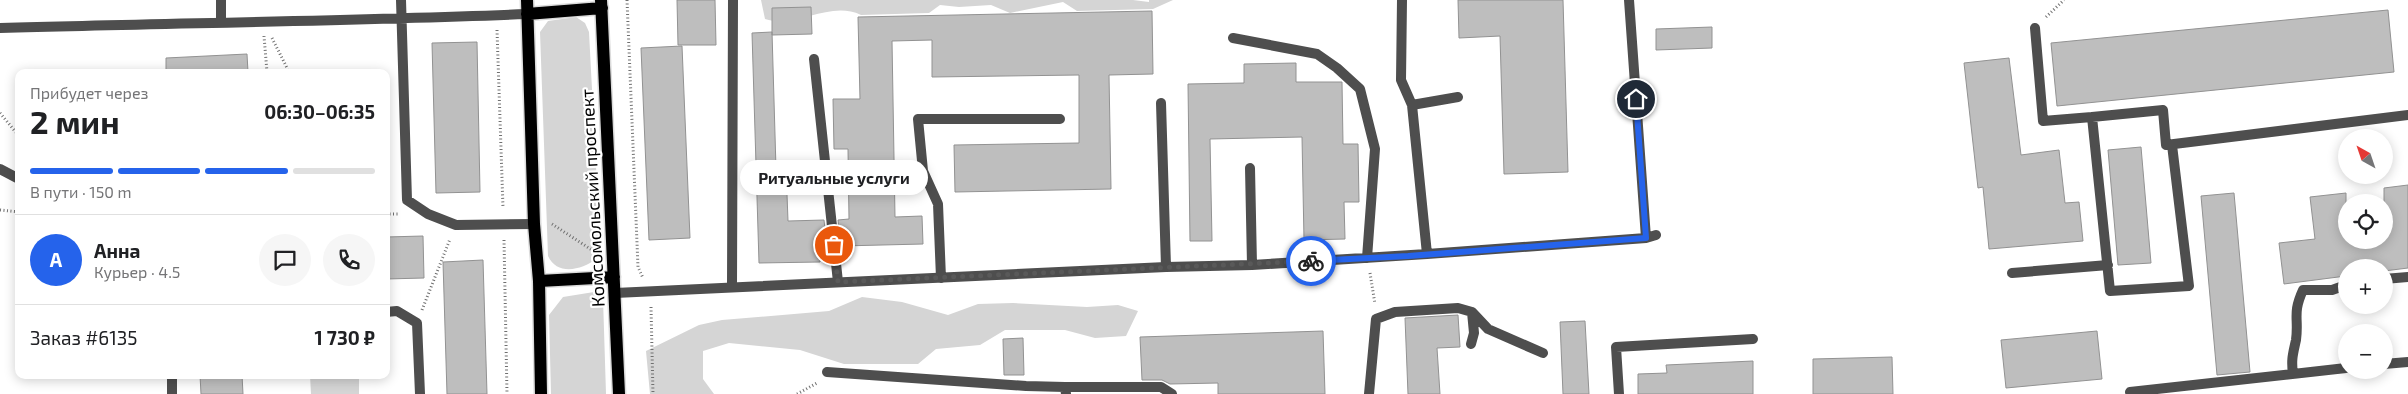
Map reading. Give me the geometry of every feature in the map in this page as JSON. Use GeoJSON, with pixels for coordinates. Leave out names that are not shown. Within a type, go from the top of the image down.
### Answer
{"type":"FeatureCollection","features":[{"type":"Feature","properties":{"kind":"main road"},"geometry":{"type":"LineString","coordinates":[[527,0],[534,218],[539,282],[541,394]]}},
{"type":"Feature","properties":{"kind":"main road"},"geometry":{"type":"LineString","coordinates":[[528,14],[601,4]]}},
{"type":"Feature","properties":{"kind":"main road","name":"Комсомольский проспект"},"geometry":{"type":"LineString","coordinates":[[601,4],[619,394]]}},
{"type":"Feature","properties":{"kind":"main road"},"geometry":{"type":"LineString","coordinates":[[539,282],[614,277]]}},
{"type":"Feature","properties":{"kind":"lane"},"geometry":{"type":"LineString","coordinates":[[221,0],[221,21]]}},
{"type":"Feature","properties":{"kind":"lane"},"geometry":{"type":"LineString","coordinates":[[401,0],[407,200],[428,214],[456,225],[504,224],[534,218]]}},
{"type":"Feature","properties":{"kind":"lane"},"geometry":{"type":"LineString","coordinates":[[732,287],[733,0]]}},
{"type":"Feature","properties":{"kind":"lane"},"geometry":{"type":"LineString","coordinates":[[1402,0],[1401,80],[1412,105],[1427,254]]}},
{"type":"Feature","properties":{"kind":"lane"},"geometry":{"type":"LineString","coordinates":[[614,294],[1166,266],[1252,265],[1651,237],[1629,0]]}},
{"type":"Feature","properties":{"kind":"lane"},"geometry":{"type":"LineString","coordinates":[[0,28],[221,21],[402,19],[528,14]]}},
{"type":"Feature","properties":{"kind":"lane"},"geometry":{"type":"LineString","coordinates":[[2035,28],[2042,121],[2163,110],[2166,145],[2408,114]]}},
{"type":"Feature","properties":{"kind":"lane"},"geometry":{"type":"LineString","coordinates":[[1233,38],[1317,54],[1337,68],[1360,89],[1375,150],[1367,258]]}},
{"type":"Feature","properties":{"kind":"lane"},"geometry":{"type":"LineString","coordinates":[[814,59],[838,282]]}},
{"type":"Feature","properties":{"kind":"lane"},"geometry":{"type":"LineString","coordinates":[[1412,105],[1458,96]]}},
{"type":"Feature","properties":{"kind":"lane"},"geometry":{"type":"LineString","coordinates":[[1161,103],[1166,266]]}},
{"type":"Feature","properties":{"kind":"lane"},"geometry":{"type":"LineString","coordinates":[[2092,117],[2110,291],[2190,286],[2172,144]]}},
{"type":"Feature","properties":{"kind":"lane"},"geometry":{"type":"LineString","coordinates":[[941,278],[938,204],[922,171],[918,119],[1060,119]]}},
{"type":"Feature","properties":{"kind":"lane"},"geometry":{"type":"LineString","coordinates":[[1250,168],[1252,265]]}},
{"type":"Feature","properties":{"kind":"lane"},"geometry":{"type":"LineString","coordinates":[[0,170],[15,177]]}},
{"type":"Feature","properties":{"kind":"lane"},"geometry":{"type":"LineString","coordinates":[[2012,273],[2108,266]]}},
{"type":"Feature","properties":{"kind":"lane"},"geometry":{"type":"LineString","coordinates":[[2393,278],[2408,277]]}},
{"type":"Feature","properties":{"kind":"lane"},"geometry":{"type":"LineString","coordinates":[[2293,374],[2291,357],[2296,339],[2295,306],[2303,290],[2332,290],[2338,288]]}},
{"type":"Feature","properties":{"kind":"lane"},"geometry":{"type":"LineString","coordinates":[[1369,394],[1376,319],[1395,312],[1458,308],[1472,312],[1488,329],[1542,353]]}},
{"type":"Feature","properties":{"kind":"lane"},"geometry":{"type":"LineString","coordinates":[[390,312],[397,311],[417,323],[420,394]]}},
{"type":"Feature","properties":{"kind":"lane"},"geometry":{"type":"LineString","coordinates":[[1471,344],[1474,333],[1472,312]]}},
{"type":"Feature","properties":{"kind":"lane"},"geometry":{"type":"LineString","coordinates":[[1619,394],[1616,347],[1753,340]]}},
{"type":"Feature","properties":{"kind":"lane"},"geometry":{"type":"LineString","coordinates":[[2393,363],[2408,362]]}},
{"type":"Feature","properties":{"kind":"lane"},"geometry":{"type":"LineString","coordinates":[[2130,392],[2338,369]]}},
{"type":"Feature","properties":{"kind":"lane"},"geometry":{"type":"LineString","coordinates":[[827,372],[1065,390],[1161,387],[1172,394]]}},
{"type":"Feature","properties":{"kind":"lane"},"geometry":{"type":"LineString","coordinates":[[172,379],[172,394]]}},
{"type":"Feature","properties":{"kind":"path"},"geometry":{"type":"LineString","coordinates":[[627,0],[638,267],[650,291],[653,394]]}},
{"type":"Feature","properties":{"kind":"path"},"geometry":{"type":"LineString","coordinates":[[2035,28],[2064,0]]}},
{"type":"Feature","properties":{"kind":"path"},"geometry":{"type":"LineString","coordinates":[[496,15],[504,224],[507,394]]}},
{"type":"Feature","properties":{"kind":"path"},"geometry":{"type":"LineString","coordinates":[[264,21],[267,69]]}},
{"type":"Feature","properties":{"kind":"path"},"geometry":{"type":"LineString","coordinates":[[264,21],[288,69]]}},
{"type":"Feature","properties":{"kind":"path"},"geometry":{"type":"LineString","coordinates":[[0,113],[15,131]]}},
{"type":"Feature","properties":{"kind":"path"},"geometry":{"type":"LineString","coordinates":[[503,208],[534,218],[594,251],[638,267]]}},
{"type":"Feature","properties":{"kind":"path"},"geometry":{"type":"LineString","coordinates":[[0,210],[15,212]]}},
{"type":"Feature","properties":{"kind":"path"},"geometry":{"type":"LineString","coordinates":[[417,323],[456,225]]}},
{"type":"Feature","properties":{"kind":"path"},"geometry":{"type":"LineString","coordinates":[[1367,258],[1376,305],[1376,319]]}},
{"type":"Feature","properties":{"kind":"path"},"geometry":{"type":"LineString","coordinates":[[797,394],[815,385],[827,372]]}},
{"type":"Feature","properties":{"kind":"shaded area"},"geometry":{"type":"Polygon","coordinates":[[[761,0],[1133,0],[1149,2],[1149,0],[1173,0],[1153,9],[1077,11],[1063,2],[1010,13],[991,5],[959,7],[940,5],[929,13],[861,15],[849,11],[837,11],[777,21],[765,19],[761,0]]]}},
{"type":"Feature","properties":{"kind":"shaded area"},"geometry":{"type":"Polygon","coordinates":[[[576,17],[585,23],[589,32],[599,224],[596,259],[584,266],[563,269],[552,262],[548,256],[540,32],[548,21],[576,17]]]}},
{"type":"Feature","properties":{"kind":"shaded area"},"geometry":{"type":"Polygon","coordinates":[[[594,292],[603,298],[606,394],[551,394],[549,315],[563,297],[594,292]]]}},
{"type":"Feature","properties":{"kind":"shaded area"},"geometry":{"type":"Polygon","coordinates":[[[862,297],[902,302],[948,315],[978,304],[1013,303],[1087,307],[1118,305],[1138,311],[1126,336],[1095,338],[1065,330],[1005,330],[980,345],[936,349],[918,364],[844,364],[800,350],[729,343],[703,351],[703,379],[714,394],[650,394],[646,351],[699,325],[722,320],[829,311],[862,297]]]}},
{"type":"Feature","properties":{"kind":"shaded area"},"geometry":{"type":"Polygon","coordinates":[[[310,379],[359,379],[359,394],[311,394],[310,379]]]}},
{"type":"Feature","properties":{"kind":"building"},"geometry":{"type":"Polygon","coordinates":[[[677,0],[715,0],[716,45],[678,45],[677,0]]]}},
{"type":"Feature","properties":{"kind":"building"},"geometry":{"type":"Polygon","coordinates":[[[1458,0],[1563,0],[1568,172],[1504,174],[1500,36],[1459,38],[1458,0]]]}},
{"type":"Feature","properties":{"kind":"building"},"geometry":{"type":"Polygon","coordinates":[[[811,7],[812,34],[772,35],[772,8],[811,7]]]}},
{"type":"Feature","properties":{"kind":"building"},"geometry":{"type":"Polygon","coordinates":[[[2388,10],[2394,72],[2057,106],[2051,43],[2388,10]]]}},
{"type":"Feature","properties":{"kind":"building"},"geometry":{"type":"Polygon","coordinates":[[[1152,11],[1153,74],[1109,75],[1111,189],[955,192],[954,145],[1079,143],[1079,75],[932,77],[932,40],[892,41],[895,217],[922,216],[923,244],[841,246],[838,220],[849,219],[848,149],[834,149],[833,99],[860,99],[858,17],[1152,11]]]}},
{"type":"Feature","properties":{"kind":"building"},"geometry":{"type":"Polygon","coordinates":[[[1712,27],[1712,48],[1656,50],[1656,29],[1712,27]]]}},
{"type":"Feature","properties":{"kind":"building"},"geometry":{"type":"Polygon","coordinates":[[[772,32],[776,169],[786,168],[788,221],[824,220],[827,247],[820,247],[820,262],[759,263],[752,33],[772,32]]]}},
{"type":"Feature","properties":{"kind":"building"},"geometry":{"type":"Polygon","coordinates":[[[477,42],[480,192],[436,193],[432,43],[477,42]]]}},
{"type":"Feature","properties":{"kind":"building"},"geometry":{"type":"Polygon","coordinates":[[[682,46],[690,238],[649,240],[641,48],[682,46]]]}},
{"type":"Feature","properties":{"kind":"building"},"geometry":{"type":"Polygon","coordinates":[[[247,54],[248,69],[166,69],[166,58],[247,54]]]}},
{"type":"Feature","properties":{"kind":"building"},"geometry":{"type":"Polygon","coordinates":[[[2009,58],[2021,155],[2059,150],[2065,203],[2079,202],[2083,241],[1989,249],[1983,187],[1978,188],[1964,63],[2009,58]]]}},
{"type":"Feature","properties":{"kind":"building"},"geometry":{"type":"Polygon","coordinates":[[[1296,63],[1296,82],[1342,82],[1343,144],[1358,144],[1359,202],[1344,202],[1345,239],[1304,240],[1302,137],[1210,139],[1212,241],[1190,241],[1188,84],[1244,83],[1244,64],[1296,63]]]}},
{"type":"Feature","properties":{"kind":"building"},"geometry":{"type":"Polygon","coordinates":[[[2141,147],[2151,263],[2118,265],[2108,150],[2141,147]]]}},
{"type":"Feature","properties":{"kind":"building"},"geometry":{"type":"Polygon","coordinates":[[[2408,185],[2408,268],[2393,270],[2393,259],[2338,259],[2338,277],[2284,284],[2279,243],[2315,239],[2310,197],[2346,193],[2338,194],[2338,249],[2393,249],[2393,194],[2384,194],[2384,188],[2408,185]]]}},
{"type":"Feature","properties":{"kind":"building"},"geometry":{"type":"Polygon","coordinates":[[[2234,193],[2250,372],[2217,375],[2201,196],[2234,193]]]}},
{"type":"Feature","properties":{"kind":"building"},"geometry":{"type":"Polygon","coordinates":[[[423,236],[424,278],[390,279],[390,237],[423,236]]]}},
{"type":"Feature","properties":{"kind":"building"},"geometry":{"type":"Polygon","coordinates":[[[483,260],[487,394],[447,394],[443,262],[483,260]]]}},
{"type":"Feature","properties":{"kind":"building"},"geometry":{"type":"Polygon","coordinates":[[[1458,315],[1460,347],[1437,348],[1440,394],[1408,394],[1405,318],[1458,315]]]}},
{"type":"Feature","properties":{"kind":"building"},"geometry":{"type":"Polygon","coordinates":[[[1585,321],[1589,394],[1563,394],[1560,322],[1585,321]]]}},
{"type":"Feature","properties":{"kind":"building"},"geometry":{"type":"Polygon","coordinates":[[[1323,331],[1325,394],[1218,394],[1218,383],[1170,384],[1162,380],[1142,380],[1140,337],[1323,331]]]}},
{"type":"Feature","properties":{"kind":"building"},"geometry":{"type":"Polygon","coordinates":[[[2097,331],[2102,379],[2006,388],[2001,340],[2097,331]]]}},
{"type":"Feature","properties":{"kind":"building"},"geometry":{"type":"Polygon","coordinates":[[[1023,338],[1024,375],[1004,375],[1003,339],[1023,338]]]}},
{"type":"Feature","properties":{"kind":"building"},"geometry":{"type":"Polygon","coordinates":[[[1892,357],[1893,394],[1813,394],[1813,359],[1892,357]]]}},
{"type":"Feature","properties":{"kind":"building"},"geometry":{"type":"Polygon","coordinates":[[[1753,361],[1753,394],[1638,394],[1638,374],[1667,373],[1666,365],[1753,361]]]}},
{"type":"Feature","properties":{"kind":"building"},"geometry":{"type":"Polygon","coordinates":[[[200,379],[242,379],[243,394],[201,394],[200,379]]]}},
{"type":"Feature","properties":{"kind":"way so far"},"geometry":{"type":"LineString","coordinates":[[834,245],[838,282],[1311,261]]}},
{"type":"Feature","properties":{"kind":"place","name":"Ритуальные услуги"},"geometry":{"type":"Point","coordinates":[834,245]}},
{"type":"Feature","properties":{"kind":"route"},"geometry":{"type":"LineString","coordinates":[[1311,261],[1408,256],[1646,238],[1636,99]]}}]}
